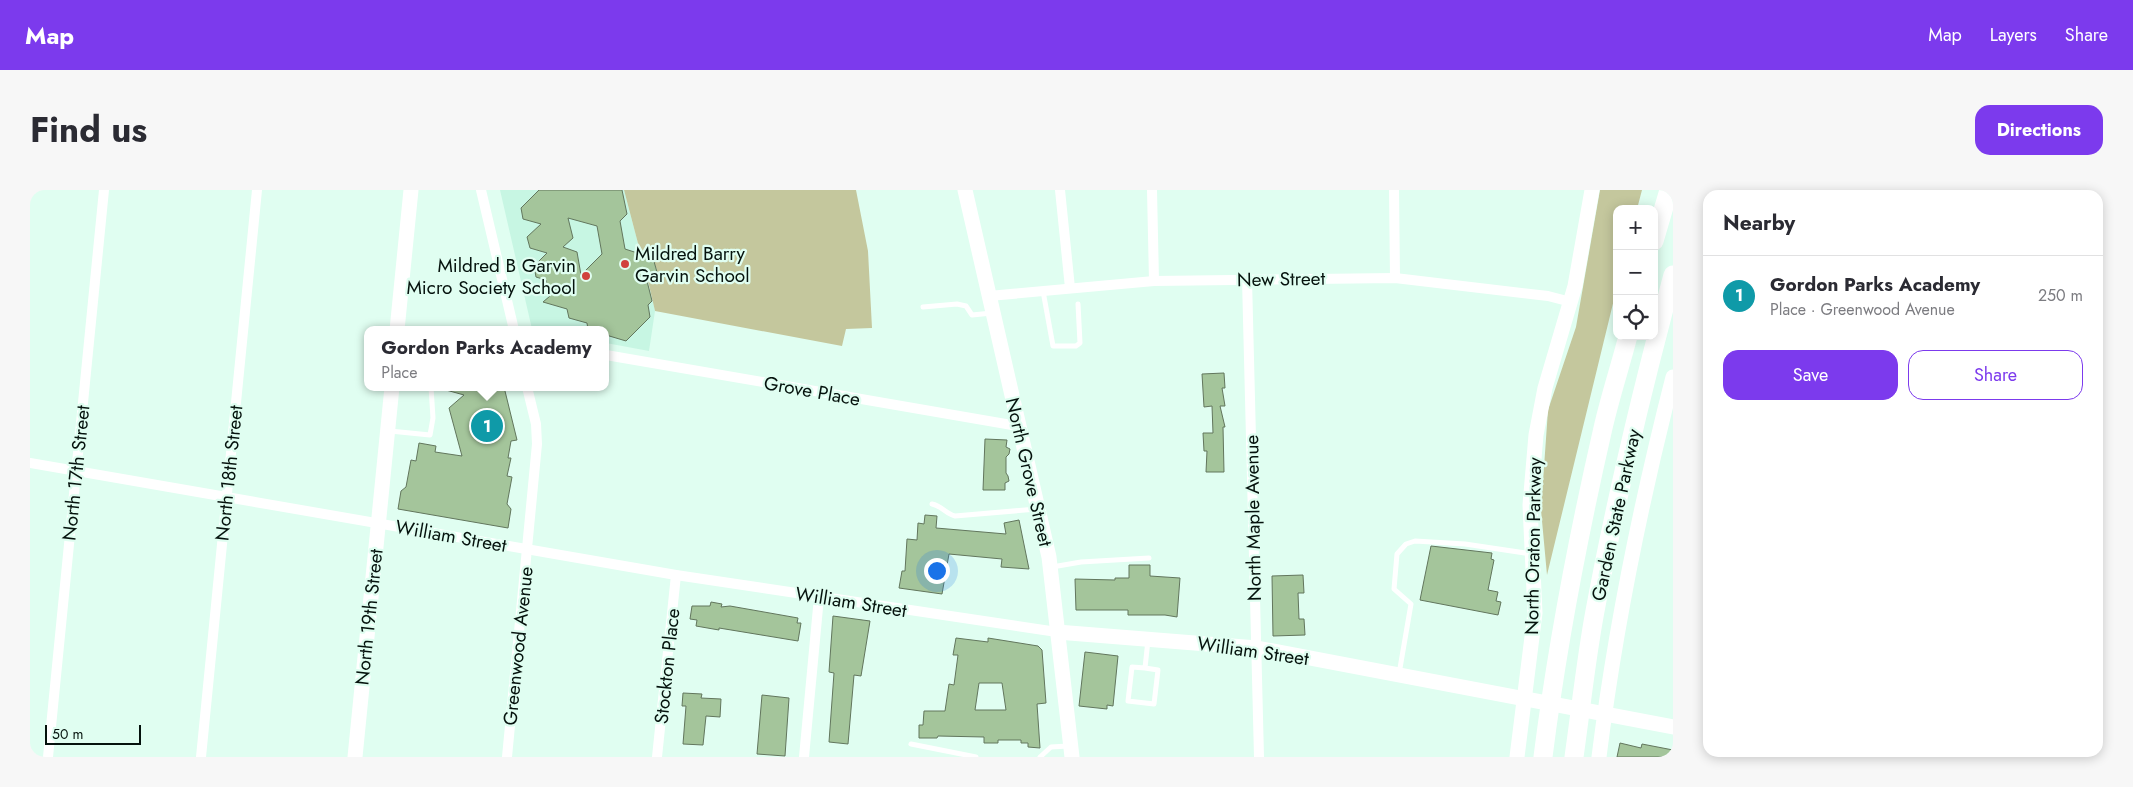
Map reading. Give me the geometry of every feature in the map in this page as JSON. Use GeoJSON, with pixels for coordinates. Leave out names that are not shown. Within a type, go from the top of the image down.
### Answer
{"type":"FeatureCollection","features":[{"type":"Feature","properties":{"kind":"highway"},"geometry":{"type":"LineString","coordinates":[[1658,227],[1669,190]]}},
{"type":"Feature","properties":{"kind":"highway","name":"Garden State Parkway"},"geometry":{"type":"LineString","coordinates":[[1574,757],[1591,640],[1608,543],[1632,435],[1673,275]]}},
{"type":"Feature","properties":{"kind":"highway","name":"Garden State Parkway"},"geometry":{"type":"LineString","coordinates":[[1543,757],[1560,636],[1578,540],[1603,427],[1627,340]]}},
{"type":"Feature","properties":{"kind":"main road"},"geometry":{"type":"LineString","coordinates":[[397,326],[411,190]]}},
{"type":"Feature","properties":{"kind":"main road","name":"North Grove Street"},"geometry":{"type":"LineString","coordinates":[[965,190],[1050,568],[1072,751]]}},
{"type":"Feature","properties":{"kind":"main road","name":"North Oraton Parkway"},"geometry":{"type":"LineString","coordinates":[[1517,757],[1528,701],[1535,613],[1531,497],[1536,435],[1547,381],[1579,270],[1592,190]]}},
{"type":"Feature","properties":{"kind":"main road"},"geometry":{"type":"LineString","coordinates":[[1599,757],[1601,714],[1630,557],[1650,466],[1673,377]]}},
{"type":"Feature","properties":{"kind":"main road","name":"North 19th Street"},"geometry":{"type":"LineString","coordinates":[[355,757],[392,391]]}},
{"type":"Feature","properties":{"kind":"main road","name":"William Street"},"geometry":{"type":"LineString","coordinates":[[1057,632],[1257,648],[1528,701],[1673,727]]}},
{"type":"Feature","properties":{"kind":"street","name":"North 17th Street"},"geometry":{"type":"LineString","coordinates":[[48,757],[104,190]]}},
{"type":"Feature","properties":{"kind":"street","name":"North 18th Street"},"geometry":{"type":"LineString","coordinates":[[201,757],[257,190]]}},
{"type":"Feature","properties":{"kind":"street"},"geometry":{"type":"LineString","coordinates":[[481,190],[513,326]]}},
{"type":"Feature","properties":{"kind":"street"},"geometry":{"type":"LineString","coordinates":[[1060,190],[1070,288]]}},
{"type":"Feature","properties":{"kind":"street"},"geometry":{"type":"LineString","coordinates":[[1152,190],[1154,281]]}},
{"type":"Feature","properties":{"kind":"street"},"geometry":{"type":"LineString","coordinates":[[1394,190],[1395,278]]}},
{"type":"Feature","properties":{"kind":"street","name":"New Street"},"geometry":{"type":"LineString","coordinates":[[989,296],[1154,281],[1395,278],[1548,296],[1571,302]]}},
{"type":"Feature","properties":{"kind":"street","name":"North Maple Avenue"},"geometry":{"type":"LineString","coordinates":[[1247,279],[1259,757]]}},
{"type":"Feature","properties":{"kind":"street","name":"Grove Place"},"geometry":{"type":"LineString","coordinates":[[609,357],[1018,426]]}},
{"type":"Feature","properties":{"kind":"street","name":"Greenwood Avenue"},"geometry":{"type":"LineString","coordinates":[[507,757],[538,437],[528,391]]}},
{"type":"Feature","properties":{"kind":"street","name":"William Street"},"geometry":{"type":"LineString","coordinates":[[30,463],[676,575],[1057,632]]}},
{"type":"Feature","properties":{"kind":"street","name":"Stockton Place"},"geometry":{"type":"LineString","coordinates":[[657,757],[676,575]]}},
{"type":"Feature","properties":{"kind":"street"},"geometry":{"type":"LineString","coordinates":[[804,757],[819,597]]}},
{"type":"Feature","properties":{"kind":"lane"},"geometry":{"type":"LineString","coordinates":[[1043,290],[1053,346],[1076,346],[1080,343],[1078,304]]}},
{"type":"Feature","properties":{"kind":"lane"},"geometry":{"type":"LineString","coordinates":[[924,307],[957,304],[966,306],[972,315],[993,313]]}},
{"type":"Feature","properties":{"kind":"lane"},"geometry":{"type":"LineString","coordinates":[[387,430],[430,435],[434,418],[432,391]]}},
{"type":"Feature","properties":{"kind":"lane"},"geometry":{"type":"LineString","coordinates":[[932,504],[939,505],[951,515],[956,516],[1038,509]]}},
{"type":"Feature","properties":{"kind":"lane"},"geometry":{"type":"LineString","coordinates":[[1398,676],[1411,604],[1394,589],[1397,554],[1406,544],[1415,541],[1465,544],[1532,554]]}},
{"type":"Feature","properties":{"kind":"lane"},"geometry":{"type":"LineString","coordinates":[[1050,568],[1081,562],[1148,558]]}},
{"type":"Feature","properties":{"kind":"lane"},"geometry":{"type":"LineString","coordinates":[[1145,668],[1148,640]]}},
{"type":"Feature","properties":{"kind":"lane"},"geometry":{"type":"LineString","coordinates":[[1132,667],[1145,668],[1158,670],[1154,704],[1128,702],[1132,667]]}},
{"type":"Feature","properties":{"kind":"lane"},"geometry":{"type":"LineString","coordinates":[[910,744],[976,757]]}},
{"type":"Feature","properties":{"kind":"lane"},"geometry":{"type":"LineString","coordinates":[[1040,757],[1051,748],[1072,751]]}},
{"type":"Feature","properties":{"kind":"shaded area","name":"Mildred B Garvin Micro Society School"},"geometry":{"type":"Polygon","coordinates":[[[500,190],[624,190],[640,251],[651,256],[657,270],[648,281],[655,311],[649,351],[609,344],[609,326],[531,326],[500,190]]]}},
{"type":"Feature","properties":{"kind":"shaded area"},"geometry":{"type":"Polygon","coordinates":[[[624,190],[856,190],[868,251],[872,328],[846,329],[842,346],[655,311],[648,281],[657,270],[651,256],[640,251],[624,190]]]}},
{"type":"Feature","properties":{"kind":"shaded area"},"geometry":{"type":"Polygon","coordinates":[[[1600,190],[1642,190],[1638,205],[1613,205],[1613,303],[1547,575],[1541,510],[1548,410],[1576,327],[1600,190]]]}},
{"type":"Feature","properties":{"kind":"building","name":"Mildred B Garvin Micro Society School"},"geometry":{"type":"Polygon","coordinates":[[[539,190],[622,190],[627,214],[620,221],[625,249],[653,258],[657,272],[647,281],[652,301],[648,305],[650,317],[626,341],[609,336],[609,326],[587,326],[587,323],[569,318],[567,309],[543,302],[550,296],[546,280],[536,277],[534,266],[547,253],[530,248],[527,237],[541,224],[523,219],[521,208],[539,190]],[[568,218],[573,238],[563,247],[577,252],[581,275],[602,254],[597,226],[568,218]]]}},
{"type":"Feature","properties":{"kind":"building"},"geometry":{"type":"Polygon","coordinates":[[[1224,373],[1225,388],[1222,388],[1225,406],[1220,406],[1225,427],[1223,427],[1224,472],[1206,472],[1207,451],[1204,451],[1203,433],[1213,433],[1212,406],[1204,407],[1202,374],[1224,373]]]}},
{"type":"Feature","properties":{"kind":"building"},"geometry":{"type":"Polygon","coordinates":[[[450,391],[505,391],[517,440],[511,441],[508,458],[511,458],[507,476],[512,477],[507,504],[511,509],[508,528],[398,509],[401,491],[406,487],[411,460],[416,461],[419,443],[436,446],[435,452],[462,456],[449,408],[464,395],[450,391]]]}},
{"type":"Feature","properties":{"kind":"building"},"geometry":{"type":"Polygon","coordinates":[[[985,439],[1007,440],[1006,447],[1010,449],[1006,457],[1006,473],[1009,481],[1005,483],[1005,490],[983,490],[985,439]]]}},
{"type":"Feature","properties":{"kind":"building"},"geometry":{"type":"Polygon","coordinates":[[[925,515],[937,516],[936,528],[1006,534],[1004,523],[1019,520],[1029,569],[1001,567],[1002,559],[949,554],[942,594],[899,588],[902,571],[905,571],[907,539],[917,540],[918,523],[924,524],[925,515]]]}},
{"type":"Feature","properties":{"kind":"building"},"geometry":{"type":"Polygon","coordinates":[[[1431,546],[1492,553],[1491,559],[1494,560],[1488,590],[1498,592],[1496,601],[1501,602],[1498,615],[1420,600],[1431,546]]]}},
{"type":"Feature","properties":{"kind":"building"},"geometry":{"type":"Polygon","coordinates":[[[1129,565],[1150,565],[1150,576],[1180,578],[1177,617],[1165,615],[1128,615],[1128,610],[1076,610],[1075,579],[1115,580],[1115,578],[1129,578],[1129,565]]]}},
{"type":"Feature","properties":{"kind":"building"},"geometry":{"type":"Polygon","coordinates":[[[1303,575],[1304,593],[1298,593],[1299,619],[1304,619],[1305,635],[1273,636],[1272,576],[1303,575]]]}},
{"type":"Feature","properties":{"kind":"building"},"geometry":{"type":"Polygon","coordinates":[[[711,602],[722,604],[721,607],[730,606],[798,618],[797,623],[801,623],[798,641],[696,626],[697,620],[690,619],[692,606],[710,606],[711,602]]]}},
{"type":"Feature","properties":{"kind":"building"},"geometry":{"type":"Polygon","coordinates":[[[833,616],[870,621],[861,676],[854,675],[848,744],[829,742],[834,673],[829,672],[833,616]]]}},
{"type":"Feature","properties":{"kind":"building"},"geometry":{"type":"Polygon","coordinates":[[[956,638],[988,642],[988,638],[1038,646],[1042,650],[1046,703],[1037,704],[1040,748],[1028,747],[1028,743],[1021,743],[1021,740],[998,740],[998,743],[984,743],[984,737],[938,736],[937,738],[919,738],[919,725],[923,725],[924,711],[945,711],[949,684],[954,685],[958,655],[953,655],[956,638]],[[979,683],[975,710],[1006,710],[1002,683],[979,683]]]}},
{"type":"Feature","properties":{"kind":"building"},"geometry":{"type":"Polygon","coordinates":[[[1085,652],[1118,656],[1113,706],[1107,705],[1107,709],[1079,706],[1085,652]]]}},
{"type":"Feature","properties":{"kind":"building"},"geometry":{"type":"Polygon","coordinates":[[[683,693],[702,694],[701,698],[721,699],[720,717],[706,716],[703,745],[683,744],[686,706],[682,706],[683,693]]]}},
{"type":"Feature","properties":{"kind":"building"},"geometry":{"type":"Polygon","coordinates":[[[762,695],[789,698],[785,756],[757,754],[762,695]]]}},
{"type":"Feature","properties":{"kind":"building"},"geometry":{"type":"Polygon","coordinates":[[[1620,743],[1641,748],[1642,744],[1673,750],[1673,757],[1617,757],[1620,743]]]}},
{"type":"Feature","properties":{"kind":"place","name":"Mildred Barry Garvin School"},"geometry":{"type":"Point","coordinates":[625,264]}},
{"type":"Feature","properties":{"kind":"place","name":"Mildred B Garvin Micro Society School"},"geometry":{"type":"Point","coordinates":[586,276]}},
{"type":"Feature","properties":{"kind":"place","name":"Gordon Parks Academy"},"geometry":{"type":"Point","coordinates":[487,426]}}]}
